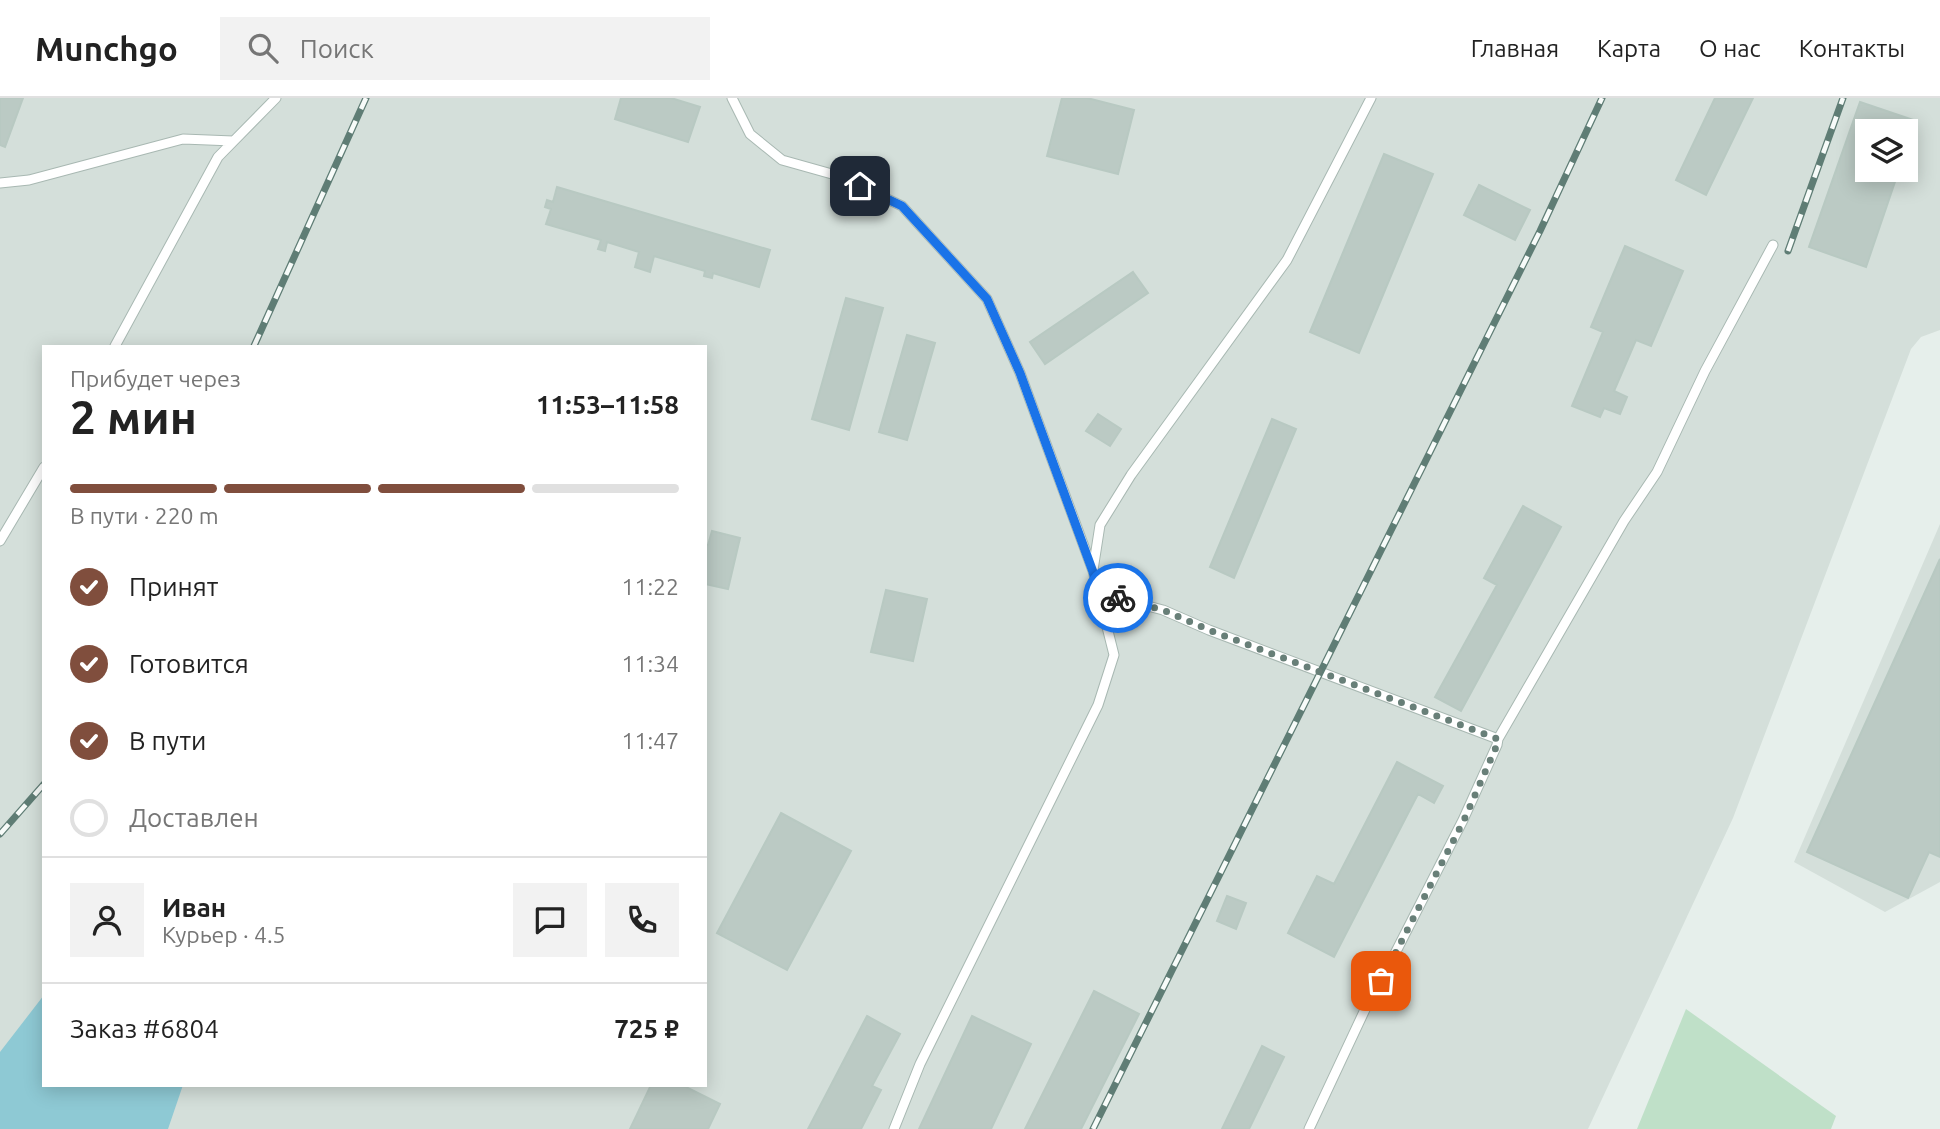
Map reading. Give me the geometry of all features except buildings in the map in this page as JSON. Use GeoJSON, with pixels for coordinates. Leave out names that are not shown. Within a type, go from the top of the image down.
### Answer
{"type":"FeatureCollection","features":[{"type":"Feature","properties":{"kind":"lane"},"geometry":{"type":"LineString","coordinates":[[116,345],[218,157],[276,98]]}},
{"type":"Feature","properties":{"kind":"lane"},"geometry":{"type":"LineString","coordinates":[[732,98],[750,134],[782,160],[839,176],[902,206],[987,299],[1020,373],[1093,572],[1114,656],[1098,705],[926,1051],[894,1129]]}},
{"type":"Feature","properties":{"kind":"lane"},"geometry":{"type":"LineString","coordinates":[[1093,572],[1100,525],[1131,475],[1287,260],[1371,98]]}},
{"type":"Feature","properties":{"kind":"lane"},"geometry":{"type":"LineString","coordinates":[[0,183],[29,180],[183,139],[233,141]]}},
{"type":"Feature","properties":{"kind":"lane"},"geometry":{"type":"LineString","coordinates":[[1309,1129],[1376,986],[1464,820],[1498,739],[1624,521],[1657,472],[1705,371],[1773,245]]}},
{"type":"Feature","properties":{"kind":"lane"},"geometry":{"type":"LineString","coordinates":[[0,541],[42,470]]}},
{"type":"Feature","properties":{"kind":"lane"},"geometry":{"type":"LineString","coordinates":[[1098,593],[1163,610],[1209,630],[1498,739]]}},
{"type":"Feature","properties":{"kind":"shaded area"},"geometry":{"type":"Polygon","coordinates":[[[0,98],[1940,98],[1940,330],[1921,337],[1911,349],[1733,818],[1588,1129],[0,1129],[0,98]]]}},
{"type":"Feature","properties":{"kind":"shaded area"},"geometry":{"type":"Polygon","coordinates":[[[1940,524],[1940,882],[1885,912],[1794,862],[1940,524]]]}},
{"type":"Feature","properties":{"kind":"green space"},"geometry":{"type":"Polygon","coordinates":[[[1686,1009],[1836,1116],[1831,1129],[1637,1129],[1686,1009]]]}},
{"type":"Feature","properties":{"kind":"water"},"geometry":{"type":"Polygon","coordinates":[[[42,998],[42,1087],[182,1087],[168,1129],[0,1129],[0,1052],[42,998]]]}},
{"type":"Feature","properties":{"kind":"railway"},"geometry":{"type":"LineString","coordinates":[[254,345],[366,98]]}},
{"type":"Feature","properties":{"kind":"railway"},"geometry":{"type":"LineString","coordinates":[[1093,1129],[1540,231],[1602,98]]}},
{"type":"Feature","properties":{"kind":"railway"},"geometry":{"type":"LineString","coordinates":[[1788,251],[1843,98]]}},
{"type":"Feature","properties":{"kind":"railway"},"geometry":{"type":"LineString","coordinates":[[0,834],[42,786]]}},
{"type":"Feature","properties":{"kind":"way so far"},"geometry":{"type":"LineString","coordinates":[[1118,598],[1163,610],[1209,630],[1498,739],[1464,820],[1381,981]]}},
{"type":"Feature","properties":{"kind":"route"},"geometry":{"type":"LineString","coordinates":[[860,186],[902,206],[987,299],[1020,373],[1093,572],[1098,593],[1118,598]]}}]}
